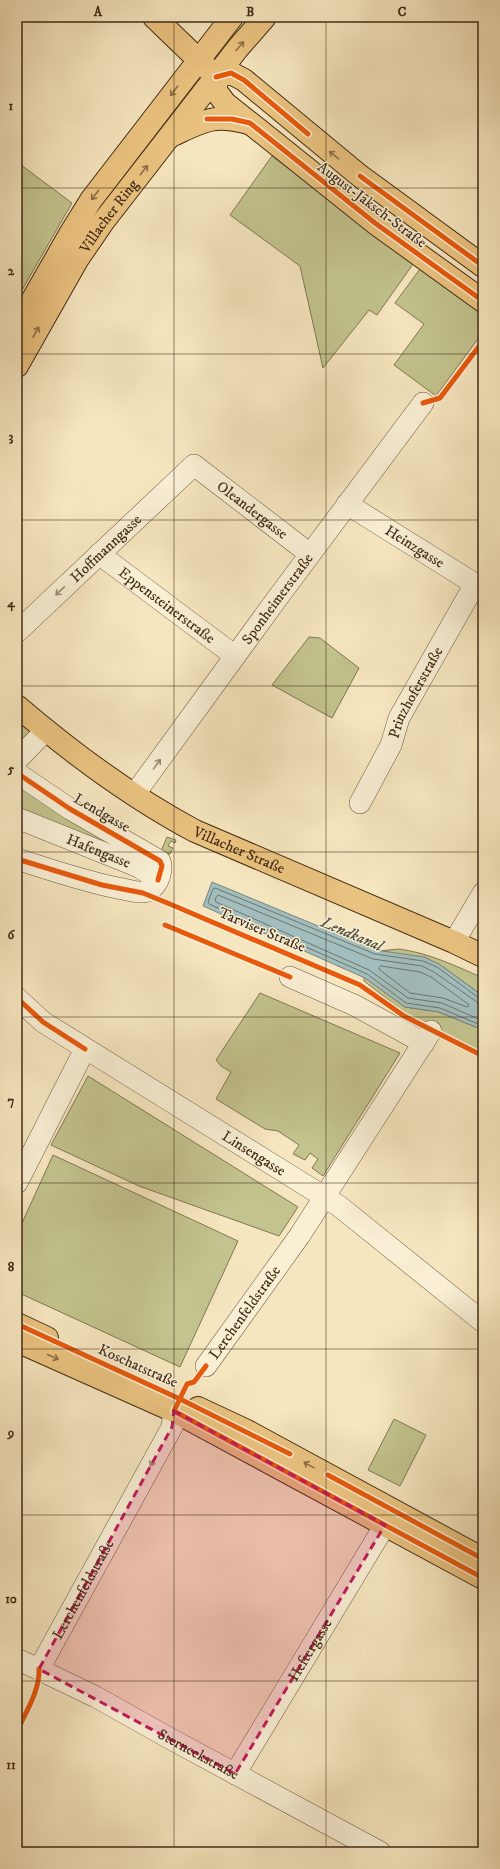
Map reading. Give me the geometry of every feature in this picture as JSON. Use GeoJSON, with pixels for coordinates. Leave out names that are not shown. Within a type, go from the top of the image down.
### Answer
{"type":"FeatureCollection","features":[{"type":"Feature","properties":{"kind":"main road"},"geometry":{"type":"LineString","coordinates":[[154,17],[216,77]]}},
{"type":"Feature","properties":{"kind":"main road","name":"Villacher Ring"},"geometry":{"type":"LineString","coordinates":[[17,327],[70,234],[92,200],[197,60],[232,17]]}},
{"type":"Feature","properties":{"kind":"main road","name":"Villacher Ring"},"geometry":{"type":"LineString","coordinates":[[17,366],[77,260],[103,222],[216,77],[265,17]]}},
{"type":"Feature","properties":{"kind":"main road","name":"August-Jaksch-Straße"},"geometry":{"type":"LineString","coordinates":[[483,266],[360,176],[244,80],[231,73],[216,77],[216,91],[225,103],[375,223],[483,301]]}},
{"type":"Feature","properties":{"kind":"main road"},"geometry":{"type":"LineString","coordinates":[[170,136],[207,119],[221,118],[250,123]]}},
{"type":"Feature","properties":{"kind":"main road","name":"Villacher Straße"},"geometry":{"type":"LineString","coordinates":[[17,706],[46,730],[134,795],[161,813],[195,831],[454,942],[483,956]]}},
{"type":"Feature","properties":{"kind":"main road","name":"Koschatstraße"},"geometry":{"type":"LineString","coordinates":[[17,1324],[186,1402],[286,1462],[385,1525],[483,1578]]}},
{"type":"Feature","properties":{"kind":"main road","name":"Koschatstraße"},"geometry":{"type":"LineString","coordinates":[[17,1341],[173,1419],[286,1462],[483,1559]]}},
{"type":"Feature","properties":{"kind":"street","name":"Sponheimerstraße"},"geometry":{"type":"LineString","coordinates":[[134,795],[310,554],[423,403]]}},
{"type":"Feature","properties":{"kind":"street","name":"Oleandergasse"},"geometry":{"type":"LineString","coordinates":[[194,465],[310,554]]}},
{"type":"Feature","properties":{"kind":"street","name":"Hoffmanngasse"},"geometry":{"type":"LineString","coordinates":[[17,632],[194,465]]}},
{"type":"Feature","properties":{"kind":"street","name":"Heinzgasse"},"geometry":{"type":"LineString","coordinates":[[347,504],[479,587]]}},
{"type":"Feature","properties":{"kind":"street","name":"Eppensteinerstraße"},"geometry":{"type":"LineString","coordinates":[[99,554],[235,656]]}},
{"type":"Feature","properties":{"kind":"street","name":"Prinzhoferstraße"},"geometry":{"type":"LineString","coordinates":[[360,804],[391,745],[399,718],[479,587]]}},
{"type":"Feature","properties":{"kind":"street"},"geometry":{"type":"LineString","coordinates":[[17,760],[46,730]]}},
{"type":"Feature","properties":{"kind":"street","name":"Lendgasse"},"geometry":{"type":"LineString","coordinates":[[17,773],[70,809],[160,860],[162,866],[150,887]]}},
{"type":"Feature","properties":{"kind":"street","name":"Hafengasse"},"geometry":{"type":"LineString","coordinates":[[17,818],[139,867],[150,887]]}},
{"type":"Feature","properties":{"kind":"street"},"geometry":{"type":"LineString","coordinates":[[17,860],[102,885],[150,887]]}},
{"type":"Feature","properties":{"kind":"street"},"geometry":{"type":"LineString","coordinates":[[454,942],[483,893]]}},
{"type":"Feature","properties":{"kind":"street","name":"Lerchenfeldstraße"},"geometry":{"type":"LineString","coordinates":[[206,1366],[300,1235],[428,1037],[290,977]]}},
{"type":"Feature","properties":{"kind":"street","name":"Linsengasse"},"geometry":{"type":"LineString","coordinates":[[17,998],[43,1022],[339,1206],[483,1322]]}},
{"type":"Feature","properties":{"kind":"street"},"geometry":{"type":"LineString","coordinates":[[17,1183],[85,1049]]}},
{"type":"Feature","properties":{"kind":"street","name":"Lerchenfeldstraße"},"geometry":{"type":"LineString","coordinates":[[39,1669],[173,1419]]}},
{"type":"Feature","properties":{"kind":"street","name":"Heftergasse"},"geometry":{"type":"LineString","coordinates":[[235,1774],[385,1525]]}},
{"type":"Feature","properties":{"kind":"street","name":"Sterneckstraße"},"geometry":{"type":"LineString","coordinates":[[17,1659],[96,1697],[380,1852]]}},
{"type":"Feature","properties":{"kind":"highlighted area"},"geometry":{"type":"Polygon","coordinates":[[[174,1411],[385,1525],[235,1774],[39,1669],[172,1427],[174,1411]]]}},
{"type":"Feature","properties":{"kind":"green space"},"geometry":{"type":"Polygon","coordinates":[[[272,156],[413,264],[377,315],[369,310],[323,368],[300,266],[230,215],[272,156]]]}},
{"type":"Feature","properties":{"kind":"green space"},"geometry":{"type":"Polygon","coordinates":[[[17,162],[72,203],[17,299],[17,162]]]}},
{"type":"Feature","properties":{"kind":"green space"},"geometry":{"type":"Polygon","coordinates":[[[420,269],[483,315],[483,332],[436,396],[394,365],[424,324],[395,303],[420,269]]]}},
{"type":"Feature","properties":{"kind":"green space"},"geometry":{"type":"Polygon","coordinates":[[[309,637],[320,638],[359,668],[332,718],[272,685],[309,637]]]}},
{"type":"Feature","properties":{"kind":"green space"},"geometry":{"type":"Polygon","coordinates":[[[17,721],[31,732],[17,751],[17,721]]]}},
{"type":"Feature","properties":{"kind":"green space"},"geometry":{"type":"Polygon","coordinates":[[[17,780],[149,861],[17,814],[17,780]]]}},
{"type":"Feature","properties":{"kind":"green space"},"geometry":{"type":"Polygon","coordinates":[[[167,837],[176,840],[175,843],[171,841],[168,846],[173,848],[170,854],[161,851],[167,837]]]}},
{"type":"Feature","properties":{"kind":"green space"},"geometry":{"type":"Polygon","coordinates":[[[399,949],[432,957],[483,978],[483,996],[439,964],[379,951],[399,949]]]}},
{"type":"Feature","properties":{"kind":"green space"},"geometry":{"type":"Polygon","coordinates":[[[364,977],[405,1007],[439,1012],[483,1030],[483,1053],[425,1026],[404,1012],[364,981],[364,977]]]}},
{"type":"Feature","properties":{"kind":"green space"},"geometry":{"type":"Polygon","coordinates":[[[260,993],[400,1053],[323,1176],[312,1168],[318,1159],[310,1153],[305,1160],[293,1154],[299,1145],[278,1131],[265,1129],[216,1099],[231,1072],[221,1066],[216,1060],[260,993]]]}},
{"type":"Feature","properties":{"kind":"green space"},"geometry":{"type":"Polygon","coordinates":[[[88,1076],[298,1207],[279,1236],[139,1186],[51,1145],[88,1076]]]}},
{"type":"Feature","properties":{"kind":"green space"},"geometry":{"type":"Polygon","coordinates":[[[53,1155],[238,1241],[180,1367],[17,1292],[17,1234],[53,1155]]]}},
{"type":"Feature","properties":{"kind":"green space"},"geometry":{"type":"Polygon","coordinates":[[[394,1419],[426,1435],[400,1486],[368,1470],[394,1419]]]}},
{"type":"Feature","properties":{"kind":"water"},"geometry":{"type":"Polygon","coordinates":[[[212,882],[376,950],[424,957],[439,964],[483,996],[483,1030],[439,1012],[405,1007],[365,978],[203,906],[212,882]]]}},
{"type":"Feature","properties":{"kind":"cycle path"},"geometry":{"type":"LineString","coordinates":[[216,77],[231,73],[244,80],[308,134]]}},
{"type":"Feature","properties":{"kind":"cycle path"},"geometry":{"type":"LineString","coordinates":[[207,119],[232,119],[250,123],[375,223],[483,301]]}},
{"type":"Feature","properties":{"kind":"cycle path"},"geometry":{"type":"LineString","coordinates":[[360,176],[483,266]]}},
{"type":"Feature","properties":{"kind":"cycle path"},"geometry":{"type":"LineString","coordinates":[[423,403],[440,398],[483,341]]}},
{"type":"Feature","properties":{"kind":"cycle path"},"geometry":{"type":"LineString","coordinates":[[17,773],[70,809],[160,861],[162,866],[158,880]]}},
{"type":"Feature","properties":{"kind":"cycle path","name":"Tarviser Straße"},"geometry":{"type":"LineString","coordinates":[[17,859],[102,885],[143,893],[177,907],[360,985],[404,1016],[483,1056]]}},
{"type":"Feature","properties":{"kind":"cycle path"},"geometry":{"type":"LineString","coordinates":[[165,925],[290,977]]}},
{"type":"Feature","properties":{"kind":"cycle path"},"geometry":{"type":"LineString","coordinates":[[17,998],[43,1022],[85,1049]]}},
{"type":"Feature","properties":{"kind":"cycle path"},"geometry":{"type":"LineString","coordinates":[[17,1324],[180,1399],[290,1454]]}},
{"type":"Feature","properties":{"kind":"cycle path"},"geometry":{"type":"LineString","coordinates":[[206,1366],[194,1382],[187,1384],[174,1411],[483,1578]]}},
{"type":"Feature","properties":{"kind":"cycle path"},"geometry":{"type":"LineString","coordinates":[[328,1475],[483,1559]]}},
{"type":"Feature","properties":{"kind":"cycle path"},"geometry":{"type":"LineString","coordinates":[[17,1731],[35,1693],[39,1677],[39,1669]]}},
{"type":"Feature","properties":{"kind":"water label","name":"Lendkanal"},"geometry":{"type":"Point","coordinates":[352,934]}}]}
